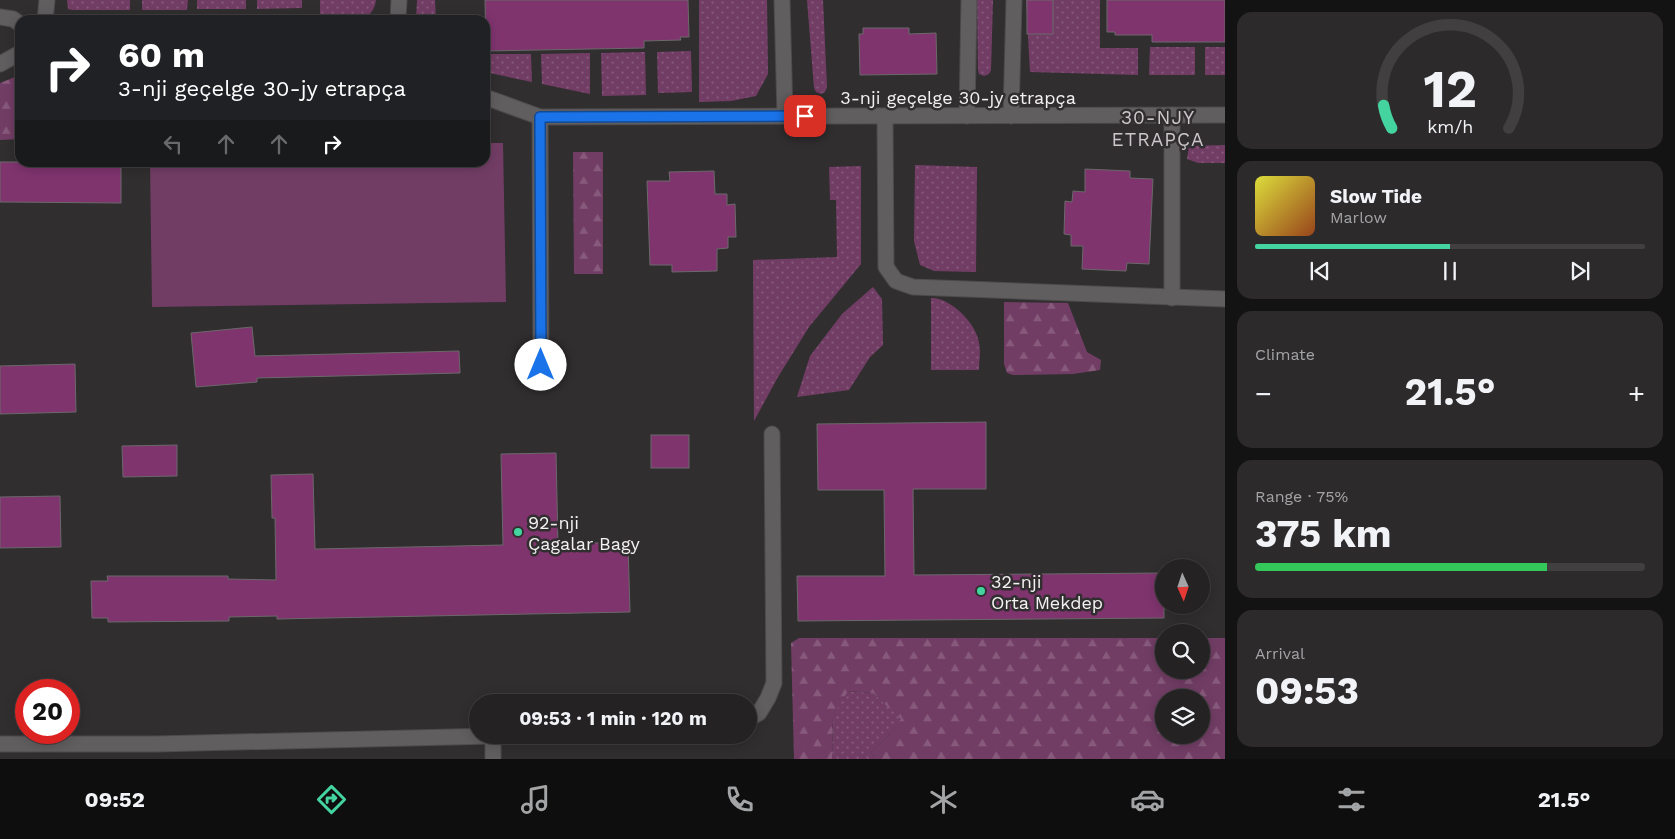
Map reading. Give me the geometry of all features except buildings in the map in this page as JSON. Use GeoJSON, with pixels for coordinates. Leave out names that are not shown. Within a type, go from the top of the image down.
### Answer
{"type":"FeatureCollection","features":[{"type":"Feature","properties":{"kind":"street"},"geometry":{"type":"LineString","coordinates":[[46,15],[47,0]]}},
{"type":"Feature","properties":{"kind":"street"},"geometry":{"type":"LineString","coordinates":[[398,15],[399,0]]}},
{"type":"Feature","properties":{"kind":"street"},"geometry":{"type":"LineString","coordinates":[[782,0],[785,116]]}},
{"type":"Feature","properties":{"kind":"street"},"geometry":{"type":"LineString","coordinates":[[968,116],[969,0]]}},
{"type":"Feature","properties":{"kind":"street"},"geometry":{"type":"LineString","coordinates":[[1011,116],[1014,0]]}},
{"type":"Feature","properties":{"kind":"street"},"geometry":{"type":"LineString","coordinates":[[0,17],[15,20]]}},
{"type":"Feature","properties":{"kind":"street"},"geometry":{"type":"LineString","coordinates":[[0,64],[15,56]]}},
{"type":"Feature","properties":{"kind":"street","name":"3-nji geçelge 30-jy etrapça"},"geometry":{"type":"LineString","coordinates":[[490,99],[540,117],[1225,115]]}},
{"type":"Feature","properties":{"kind":"street"},"geometry":{"type":"LineString","coordinates":[[1172,115],[1172,298]]}},
{"type":"Feature","properties":{"kind":"street"},"geometry":{"type":"LineString","coordinates":[[885,116],[886,267],[896,281],[913,287],[1225,299]]}},
{"type":"Feature","properties":{"kind":"street"},"geometry":{"type":"LineString","coordinates":[[540,117],[541,365]]}},
{"type":"Feature","properties":{"kind":"street"},"geometry":{"type":"LineString","coordinates":[[757,715],[768,698],[774,683],[772,434]]}},
{"type":"Feature","properties":{"kind":"street"},"geometry":{"type":"LineString","coordinates":[[0,744],[154,752],[469,737]]}},
{"type":"Feature","properties":{"kind":"street"},"geometry":{"type":"LineString","coordinates":[[493,744],[493,759]]}},
{"type":"Feature","properties":{"kind":"green space"},"geometry":{"type":"Polygon","coordinates":[[[67,0],[130,0],[130,10],[72,10],[68,9],[67,0]]]}},
{"type":"Feature","properties":{"kind":"green space"},"geometry":{"type":"Polygon","coordinates":[[[142,0],[188,0],[187,10],[142,10],[142,0]]]}},
{"type":"Feature","properties":{"kind":"green space"},"geometry":{"type":"Polygon","coordinates":[[[197,0],[246,0],[246,9],[197,9],[197,0]]]}},
{"type":"Feature","properties":{"kind":"green space"},"geometry":{"type":"Polygon","coordinates":[[[257,0],[302,0],[302,8],[257,9],[257,0]]]}},
{"type":"Feature","properties":{"kind":"green space"},"geometry":{"type":"Polygon","coordinates":[[[320,0],[376,0],[375,6],[369,15],[320,15],[320,0]]]}},
{"type":"Feature","properties":{"kind":"green space"},"geometry":{"type":"Polygon","coordinates":[[[417,0],[435,0],[436,15],[416,15],[417,0]]]}},
{"type":"Feature","properties":{"kind":"green space"},"geometry":{"type":"Polygon","coordinates":[[[699,0],[767,0],[768,74],[756,96],[731,101],[699,102],[699,0]]]}},
{"type":"Feature","properties":{"kind":"green space"},"geometry":{"type":"Polygon","coordinates":[[[807,0],[823,0],[827,87],[825,92],[821,94],[816,92],[814,88],[807,0]]]}},
{"type":"Feature","properties":{"kind":"green space"},"geometry":{"type":"Polygon","coordinates":[[[977,0],[993,0],[991,70],[989,74],[984,76],[979,74],[978,70],[977,0]]]}},
{"type":"Feature","properties":{"kind":"green space"},"geometry":{"type":"Polygon","coordinates":[[[1026,0],[1100,0],[1100,48],[1138,48],[1138,75],[1030,72],[1026,0]]]}},
{"type":"Feature","properties":{"kind":"green space"},"geometry":{"type":"Polygon","coordinates":[[[1150,47],[1195,47],[1195,75],[1149,75],[1150,47]]]}},
{"type":"Feature","properties":{"kind":"green space"},"geometry":{"type":"Polygon","coordinates":[[[1205,47],[1225,47],[1225,75],[1205,75],[1205,47]]]}},
{"type":"Feature","properties":{"kind":"green space"},"geometry":{"type":"Polygon","coordinates":[[[691,51],[692,92],[658,93],[657,52],[691,51]]]}},
{"type":"Feature","properties":{"kind":"green space"},"geometry":{"type":"Polygon","coordinates":[[[645,52],[646,95],[602,96],[601,53],[645,52]]]}},
{"type":"Feature","properties":{"kind":"green space"},"geometry":{"type":"Polygon","coordinates":[[[590,53],[590,94],[542,84],[541,54],[590,53]]]}},
{"type":"Feature","properties":{"kind":"green space"},"geometry":{"type":"Polygon","coordinates":[[[490,54],[531,54],[532,82],[490,73],[490,54]]]}},
{"type":"Feature","properties":{"kind":"green space"},"geometry":{"type":"Polygon","coordinates":[[[15,77],[15,139],[0,140],[0,83],[15,77]]]}},
{"type":"Feature","properties":{"kind":"green space"},"geometry":{"type":"Polygon","coordinates":[[[490,143],[503,143],[506,302],[152,307],[150,167],[490,167],[490,143]]]}},
{"type":"Feature","properties":{"kind":"green space"},"geometry":{"type":"Polygon","coordinates":[[[1225,145],[1225,163],[1198,163],[1187,159],[1189,146],[1225,145]]]}},
{"type":"Feature","properties":{"kind":"green space"},"geometry":{"type":"Polygon","coordinates":[[[573,152],[603,152],[603,274],[574,274],[573,152]]]}},
{"type":"Feature","properties":{"kind":"green space"},"geometry":{"type":"Polygon","coordinates":[[[915,165],[977,167],[976,272],[934,271],[920,265],[914,241],[915,165]]]}},
{"type":"Feature","properties":{"kind":"green space"},"geometry":{"type":"Polygon","coordinates":[[[861,166],[861,264],[809,327],[778,377],[754,421],[753,260],[837,257],[836,200],[830,200],[829,167],[861,166]]]}},
{"type":"Feature","properties":{"kind":"green space"},"geometry":{"type":"Polygon","coordinates":[[[873,287],[882,299],[883,345],[870,357],[849,390],[797,397],[810,356],[842,314],[873,287]]]}},
{"type":"Feature","properties":{"kind":"green space"},"geometry":{"type":"Polygon","coordinates":[[[931,298],[946,302],[968,320],[980,346],[979,370],[931,370],[931,298]]]}},
{"type":"Feature","properties":{"kind":"green space"},"geometry":{"type":"Polygon","coordinates":[[[1004,302],[1068,303],[1087,352],[1101,360],[1100,370],[1073,374],[1013,375],[1007,373],[1004,364],[1004,302]]]}},
{"type":"Feature","properties":{"kind":"green space"},"geometry":{"type":"Polygon","coordinates":[[[799,638],[1155,638],[1155,679],[1210,679],[1210,638],[1225,638],[1225,759],[874,759],[871,752],[891,733],[901,719],[873,693],[848,691],[833,715],[832,759],[794,759],[791,643],[799,638]]]}},
{"type":"Feature","properties":{"kind":"green space"},"geometry":{"type":"Polygon","coordinates":[[[847,691],[873,693],[902,719],[891,733],[871,752],[874,759],[832,759],[833,715],[847,691]]]}},
{"type":"Feature","properties":{"kind":"place","name":"92-nji Çagalar Bagy"},"geometry":{"type":"Point","coordinates":[518,532]}},
{"type":"Feature","properties":{"kind":"place","name":"32-nji Orta Mekdep"},"geometry":{"type":"Point","coordinates":[981,591]}},
{"type":"Feature","properties":{"kind":"district","name":"30-NJY ETRAPÇA"},"geometry":{"type":"Point","coordinates":[1158,128]}},
{"type":"Feature","properties":{"kind":"route"},"geometry":{"type":"LineString","coordinates":[[541,365],[540,117],[805,116]]}}]}
